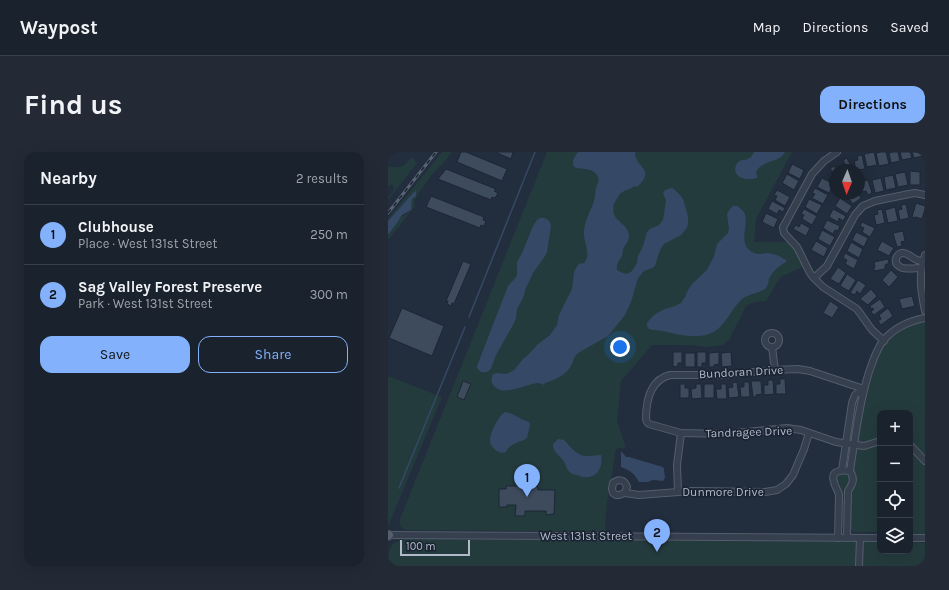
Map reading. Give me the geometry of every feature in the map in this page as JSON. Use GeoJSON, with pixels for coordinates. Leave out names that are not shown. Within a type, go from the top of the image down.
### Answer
{"type":"FeatureCollection","features":[{"type":"Feature","properties":{"kind":"street"},"geometry":{"type":"LineString","coordinates":[[837,152],[824,161],[812,174],[783,227],[784,233],[797,247],[814,278],[823,287],[857,309],[872,330],[884,341]]}},
{"type":"Feature","properties":{"kind":"street"},"geometry":{"type":"LineString","coordinates":[[814,278],[827,266],[854,215],[863,206],[875,201],[909,194],[915,193],[925,195]]}},
{"type":"Feature","properties":{"kind":"street"},"geometry":{"type":"LineString","coordinates":[[921,268],[901,268],[897,265],[896,258],[901,253],[904,253],[917,260],[924,258]]}},
{"type":"Feature","properties":{"kind":"street"},"geometry":{"type":"LineString","coordinates":[[924,258],[921,268],[921,284],[925,312]]}},
{"type":"Feature","properties":{"kind":"street"},"geometry":{"type":"LineString","coordinates":[[847,538],[848,490],[853,480],[850,472],[854,444],[864,390],[875,356],[884,341],[900,327],[911,321],[925,318]]}},
{"type":"Feature","properties":{"kind":"street"},"geometry":{"type":"LineString","coordinates":[[772,347],[775,370]]}},
{"type":"Feature","properties":{"kind":"street","name":"Bundoran Drive"},"geometry":{"type":"LineString","coordinates":[[646,419],[647,400],[650,392],[659,380],[674,374],[720,375],[803,369],[864,390]]}},
{"type":"Feature","properties":{"kind":"street"},"geometry":{"type":"LineString","coordinates":[[842,470],[852,403],[855,395],[864,390]]}},
{"type":"Feature","properties":{"kind":"street","name":"Tandragee Drive"},"geometry":{"type":"LineString","coordinates":[[646,419],[649,424],[681,433],[726,434],[787,428],[795,429],[836,442],[867,446],[877,442]]}},
{"type":"Feature","properties":{"kind":"street"},"geometry":{"type":"LineString","coordinates":[[678,492],[677,468],[681,433]]}},
{"type":"Feature","properties":{"kind":"street","name":"Dunmore Drive"},"geometry":{"type":"LineString","coordinates":[[625,493],[639,495],[692,491],[765,492],[777,490],[786,484],[793,475],[809,433]]}},
{"type":"Feature","properties":{"kind":"street"},"geometry":{"type":"LineString","coordinates":[[911,446],[925,461]]}},
{"type":"Feature","properties":{"kind":"street"},"geometry":{"type":"LineString","coordinates":[[838,538],[838,491],[833,478],[836,473],[842,470],[850,472]]}},
{"type":"Feature","properties":{"kind":"street","name":"West 131st Street"},"geometry":{"type":"LineString","coordinates":[[388,535],[877,538]]}},
{"type":"Feature","properties":{"kind":"street"},"geometry":{"type":"LineString","coordinates":[[859,566],[860,538]]}},
{"type":"Feature","properties":{"kind":"street"},"geometry":{"type":"LineString","coordinates":[[913,538],[925,538]]}},
{"type":"Feature","properties":{"kind":"green space"},"geometry":{"type":"Polygon","coordinates":[[[442,152],[452,152],[432,174],[414,201],[415,206],[388,240],[388,235],[401,217],[410,211],[412,199],[416,196],[406,201],[388,221],[388,219],[442,152]]]}},
{"type":"Feature","properties":{"kind":"green space"},"geometry":{"type":"Polygon","coordinates":[[[547,152],[792,152],[756,219],[754,242],[787,242],[796,251],[803,267],[782,276],[766,301],[751,303],[746,306],[730,339],[723,345],[706,347],[691,345],[652,345],[621,381],[617,421],[626,447],[616,449],[609,486],[605,523],[606,532],[406,530],[401,526],[400,519],[547,152]]]}},
{"type":"Feature","properties":{"kind":"green space"},"geometry":{"type":"Polygon","coordinates":[[[410,158],[413,158],[417,163],[388,200],[394,189],[392,184],[388,186],[388,167],[401,167],[410,158]]]}},
{"type":"Feature","properties":{"kind":"green space"},"geometry":{"type":"Polygon","coordinates":[[[925,321],[925,534],[913,534],[913,410],[877,410],[877,532],[854,532],[851,529],[851,491],[856,483],[853,469],[865,397],[882,349],[890,339],[909,325],[925,321]]]}},
{"type":"Feature","properties":{"kind":"green space"},"geometry":{"type":"Polygon","coordinates":[[[388,376],[442,397],[388,525],[388,376]]]}},
{"type":"Feature","properties":{"kind":"green space"},"geometry":{"type":"Polygon","coordinates":[[[858,397],[860,398],[853,436],[851,440],[848,441],[854,406],[858,397]]]}},
{"type":"Feature","properties":{"kind":"green space"},"geometry":{"type":"Polygon","coordinates":[[[843,473],[847,474],[850,479],[845,496],[842,496],[837,479],[838,475],[843,473]]]}},
{"type":"Feature","properties":{"kind":"green space"},"geometry":{"type":"Polygon","coordinates":[[[842,499],[845,499],[844,527],[842,526],[842,499]]]}},
{"type":"Feature","properties":{"kind":"green space"},"geometry":{"type":"Polygon","coordinates":[[[402,540],[877,542],[877,554],[913,554],[913,542],[925,543],[925,566],[388,566],[389,550],[393,544],[402,540]]]}},
{"type":"Feature","properties":{"kind":"water"},"geometry":{"type":"Polygon","coordinates":[[[578,152],[635,152],[638,162],[645,172],[643,181],[637,187],[635,186],[621,193],[614,204],[614,215],[626,228],[629,236],[622,256],[617,264],[617,270],[625,274],[632,271],[637,263],[647,232],[659,225],[663,220],[666,201],[663,193],[665,190],[672,188],[683,199],[688,216],[687,228],[681,235],[664,244],[661,248],[655,266],[644,271],[638,278],[631,302],[625,315],[608,336],[578,353],[570,368],[564,374],[545,383],[544,385],[538,383],[509,390],[498,389],[492,383],[493,374],[506,374],[515,369],[538,344],[550,335],[557,325],[559,315],[572,289],[574,272],[579,264],[584,263],[586,260],[587,250],[584,228],[594,202],[599,180],[594,172],[587,169],[574,167],[573,161],[578,152]]]}},
{"type":"Feature","properties":{"kind":"water"},"geometry":{"type":"Polygon","coordinates":[[[754,152],[785,152],[779,158],[759,168],[756,172],[757,178],[741,178],[736,172],[736,165],[742,160],[746,160],[751,157],[754,152]]]}},
{"type":"Feature","properties":{"kind":"water"},"geometry":{"type":"Polygon","coordinates":[[[416,191],[416,196],[412,199],[411,210],[402,215],[388,235],[388,221],[416,191]]]}},
{"type":"Feature","properties":{"kind":"water"},"geometry":{"type":"Polygon","coordinates":[[[733,206],[738,206],[746,217],[744,236],[748,249],[756,254],[768,253],[780,256],[786,260],[786,262],[778,267],[772,274],[766,288],[741,300],[721,326],[707,335],[679,335],[649,329],[647,323],[653,316],[665,309],[681,303],[693,283],[707,270],[714,256],[717,244],[728,233],[729,229],[727,214],[733,206]]]}},
{"type":"Feature","properties":{"kind":"water"},"geometry":{"type":"Polygon","coordinates":[[[540,218],[546,219],[551,225],[547,252],[533,273],[517,309],[516,318],[513,325],[496,355],[491,369],[487,372],[481,372],[477,366],[508,286],[517,275],[517,262],[533,226],[540,218]]]}},
{"type":"Feature","properties":{"kind":"water"},"geometry":{"type":"Polygon","coordinates":[[[505,412],[529,422],[530,425],[527,438],[510,446],[506,452],[501,453],[493,448],[490,440],[495,424],[505,412]]]}},
{"type":"Feature","properties":{"kind":"water"},"geometry":{"type":"Polygon","coordinates":[[[558,439],[564,440],[580,455],[601,455],[601,466],[599,471],[588,477],[582,477],[569,472],[563,460],[554,449],[553,444],[558,439]]]}},
{"type":"Feature","properties":{"kind":"water"},"geometry":{"type":"Polygon","coordinates":[[[621,451],[626,457],[663,467],[665,478],[663,481],[653,480],[648,482],[639,482],[632,473],[621,467],[621,451]]]}},
{"type":"Feature","properties":{"kind":"building"},"geometry":{"type":"Polygon","coordinates":[[[461,152],[466,152],[507,169],[502,181],[457,162],[461,152]]]}},
{"type":"Feature","properties":{"kind":"building"},"geometry":{"type":"Polygon","coordinates":[[[495,152],[513,152],[511,159],[495,152]]]}},
{"type":"Feature","properties":{"kind":"building"},"geometry":{"type":"Polygon","coordinates":[[[874,152],[877,165],[867,167],[864,154],[874,152]]]}},
{"type":"Feature","properties":{"kind":"building"},"geometry":{"type":"Polygon","coordinates":[[[886,152],[889,164],[879,166],[876,153],[886,152]]]}},
{"type":"Feature","properties":{"kind":"building"},"geometry":{"type":"Polygon","coordinates":[[[898,152],[900,161],[891,163],[889,153],[898,152]]]}},
{"type":"Feature","properties":{"kind":"building"},"geometry":{"type":"Polygon","coordinates":[[[900,152],[910,152],[912,158],[902,160],[900,152]]]}},
{"type":"Feature","properties":{"kind":"building"},"geometry":{"type":"Polygon","coordinates":[[[912,152],[923,152],[923,156],[914,158],[912,152]]]}},
{"type":"Feature","properties":{"kind":"building"},"geometry":{"type":"Polygon","coordinates":[[[862,155],[864,164],[855,164],[854,161],[858,160],[857,156],[862,155]]]}},
{"type":"Feature","properties":{"kind":"building"},"geometry":{"type":"Polygon","coordinates":[[[847,158],[850,164],[845,164],[843,160],[847,158]]]}},
{"type":"Feature","properties":{"kind":"building"},"geometry":{"type":"Polygon","coordinates":[[[792,164],[804,170],[800,179],[788,173],[792,164]]]}},
{"type":"Feature","properties":{"kind":"building"},"geometry":{"type":"Polygon","coordinates":[[[446,169],[496,189],[494,191],[498,193],[495,198],[492,197],[491,200],[438,179],[446,169]]]}},
{"type":"Feature","properties":{"kind":"building"},"geometry":{"type":"Polygon","coordinates":[[[910,171],[920,172],[920,185],[910,185],[910,171]]]}},
{"type":"Feature","properties":{"kind":"building"},"geometry":{"type":"Polygon","coordinates":[[[905,172],[908,185],[898,187],[895,174],[905,172]]]}},
{"type":"Feature","properties":{"kind":"building"},"geometry":{"type":"Polygon","coordinates":[[[787,174],[799,181],[794,190],[782,183],[787,174]]]}},
{"type":"Feature","properties":{"kind":"building"},"geometry":{"type":"Polygon","coordinates":[[[893,175],[896,188],[886,190],[884,177],[893,175]]]}},
{"type":"Feature","properties":{"kind":"building"},"geometry":{"type":"Polygon","coordinates":[[[822,178],[829,182],[829,193],[817,187],[822,178]]]}},
{"type":"Feature","properties":{"kind":"building"},"geometry":{"type":"Polygon","coordinates":[[[881,178],[884,191],[875,193],[872,180],[881,178]]]}},
{"type":"Feature","properties":{"kind":"building"},"geometry":{"type":"Polygon","coordinates":[[[868,180],[872,193],[868,195],[865,191],[865,181],[868,180]]]}},
{"type":"Feature","properties":{"kind":"building"},"geometry":{"type":"Polygon","coordinates":[[[815,188],[828,195],[823,204],[812,198],[815,194],[812,193],[815,188]]]}},
{"type":"Feature","properties":{"kind":"building"},"geometry":{"type":"Polygon","coordinates":[[[777,190],[790,197],[785,206],[775,200],[777,196],[774,195],[777,190]]]}},
{"type":"Feature","properties":{"kind":"building"},"geometry":{"type":"Polygon","coordinates":[[[431,196],[484,217],[483,220],[486,221],[484,226],[481,225],[480,228],[426,207],[431,196]]]}},
{"type":"Feature","properties":{"kind":"building"},"geometry":{"type":"Polygon","coordinates":[[[809,199],[822,205],[817,214],[805,207],[809,199]]]}},
{"type":"Feature","properties":{"kind":"building"},"geometry":{"type":"Polygon","coordinates":[[[839,200],[843,200],[852,206],[847,214],[835,206],[839,200]]]}},
{"type":"Feature","properties":{"kind":"building"},"geometry":{"type":"Polygon","coordinates":[[[850,200],[858,200],[853,204],[850,200]]]}},
{"type":"Feature","properties":{"kind":"building"},"geometry":{"type":"Polygon","coordinates":[[[772,201],[785,208],[783,212],[779,210],[777,214],[768,209],[772,201]]]}},
{"type":"Feature","properties":{"kind":"building"},"geometry":{"type":"Polygon","coordinates":[[[916,203],[925,206],[922,219],[912,217],[916,203]]]}},
{"type":"Feature","properties":{"kind":"building"},"geometry":{"type":"Polygon","coordinates":[[[906,204],[909,218],[900,220],[898,210],[902,209],[901,205],[906,204]]]}},
{"type":"Feature","properties":{"kind":"building"},"geometry":{"type":"Polygon","coordinates":[[[895,207],[898,221],[888,223],[885,210],[895,207]]]}},
{"type":"Feature","properties":{"kind":"building"},"geometry":{"type":"Polygon","coordinates":[[[804,209],[817,216],[812,225],[802,219],[804,215],[801,214],[804,209]]]}},
{"type":"Feature","properties":{"kind":"building"},"geometry":{"type":"Polygon","coordinates":[[[833,209],[846,216],[843,221],[839,218],[838,222],[829,217],[833,209]]]}},
{"type":"Feature","properties":{"kind":"building"},"geometry":{"type":"Polygon","coordinates":[[[882,209],[885,223],[876,225],[874,215],[878,214],[877,210],[882,209]]]}},
{"type":"Feature","properties":{"kind":"building"},"geometry":{"type":"Polygon","coordinates":[[[766,213],[778,219],[774,228],[762,222],[766,213]]]}},
{"type":"Feature","properties":{"kind":"building"},"geometry":{"type":"Polygon","coordinates":[[[827,220],[840,226],[838,231],[835,230],[833,234],[823,228],[827,220]]]}},
{"type":"Feature","properties":{"kind":"building"},"geometry":{"type":"Polygon","coordinates":[[[862,222],[875,228],[870,237],[862,232],[864,228],[860,226],[862,222]]]}},
{"type":"Feature","properties":{"kind":"building"},"geometry":{"type":"Polygon","coordinates":[[[801,223],[810,228],[806,236],[793,229],[796,225],[799,227],[801,223]]]}},
{"type":"Feature","properties":{"kind":"building"},"geometry":{"type":"Polygon","coordinates":[[[822,230],[835,237],[830,246],[818,239],[822,230]]]}},
{"type":"Feature","properties":{"kind":"building"},"geometry":{"type":"Polygon","coordinates":[[[903,231],[905,241],[901,242],[902,246],[897,247],[893,233],[903,231]]]}},
{"type":"Feature","properties":{"kind":"building"},"geometry":{"type":"Polygon","coordinates":[[[856,232],[868,238],[864,247],[852,240],[856,232]]]}},
{"type":"Feature","properties":{"kind":"building"},"geometry":{"type":"Polygon","coordinates":[[[816,241],[828,248],[824,257],[811,250],[816,241]]]}},
{"type":"Feature","properties":{"kind":"building"},"geometry":{"type":"Polygon","coordinates":[[[882,241],[894,248],[889,256],[877,250],[882,241]]]}},
{"type":"Feature","properties":{"kind":"building"},"geometry":{"type":"Polygon","coordinates":[[[851,242],[863,249],[859,258],[847,251],[851,242]]]}},
{"type":"Feature","properties":{"kind":"building"},"geometry":{"type":"Polygon","coordinates":[[[845,253],[858,260],[854,269],[845,264],[847,260],[843,258],[845,253]]]}},
{"type":"Feature","properties":{"kind":"building"},"geometry":{"type":"Polygon","coordinates":[[[888,259],[889,263],[885,265],[885,269],[874,271],[874,262],[888,259]]]}},
{"type":"Feature","properties":{"kind":"building"},"geometry":{"type":"Polygon","coordinates":[[[463,261],[471,264],[454,304],[452,303],[451,306],[447,304],[448,301],[446,301],[463,261]]]}},
{"type":"Feature","properties":{"kind":"building"},"geometry":{"type":"Polygon","coordinates":[[[838,267],[846,273],[839,284],[830,279],[838,267]]]}},
{"type":"Feature","properties":{"kind":"building"},"geometry":{"type":"Polygon","coordinates":[[[891,270],[898,277],[889,287],[882,280],[891,270]]]}},
{"type":"Feature","properties":{"kind":"building"},"geometry":{"type":"Polygon","coordinates":[[[847,274],[856,280],[849,291],[840,286],[847,274]]]}},
{"type":"Feature","properties":{"kind":"building"},"geometry":{"type":"Polygon","coordinates":[[[858,280],[866,285],[860,294],[857,291],[855,295],[850,293],[858,280]]]}},
{"type":"Feature","properties":{"kind":"building"},"geometry":{"type":"Polygon","coordinates":[[[871,289],[877,296],[868,305],[860,299],[871,289]]]}},
{"type":"Feature","properties":{"kind":"building"},"geometry":{"type":"Polygon","coordinates":[[[912,296],[915,306],[902,309],[899,299],[912,296]]]}},
{"type":"Feature","properties":{"kind":"building"},"geometry":{"type":"Polygon","coordinates":[[[880,299],[885,307],[874,315],[871,312],[874,309],[871,309],[870,306],[880,299]]]}},
{"type":"Feature","properties":{"kind":"building"},"geometry":{"type":"Polygon","coordinates":[[[830,301],[839,307],[832,318],[823,313],[830,301]]]}},
{"type":"Feature","properties":{"kind":"building"},"geometry":{"type":"Polygon","coordinates":[[[402,308],[444,326],[432,356],[389,338],[402,308]]]}},
{"type":"Feature","properties":{"kind":"building"},"geometry":{"type":"Polygon","coordinates":[[[888,308],[893,316],[881,325],[878,321],[881,319],[879,315],[888,308]]]}},
{"type":"Feature","properties":{"kind":"building"},"geometry":{"type":"Polygon","coordinates":[[[673,352],[682,352],[682,363],[678,363],[678,366],[673,367],[673,352]]]}},
{"type":"Feature","properties":{"kind":"building"},"geometry":{"type":"Polygon","coordinates":[[[697,352],[706,352],[706,363],[702,363],[702,367],[697,367],[697,352]]]}},
{"type":"Feature","properties":{"kind":"building"},"geometry":{"type":"Polygon","coordinates":[[[719,352],[719,364],[714,365],[714,367],[709,367],[709,353],[719,352]]]}},
{"type":"Feature","properties":{"kind":"building"},"geometry":{"type":"Polygon","coordinates":[[[731,352],[732,366],[722,367],[721,353],[731,352]]]}},
{"type":"Feature","properties":{"kind":"building"},"geometry":{"type":"Polygon","coordinates":[[[685,353],[695,353],[695,367],[685,367],[685,353]]]}},
{"type":"Feature","properties":{"kind":"building"},"geometry":{"type":"Polygon","coordinates":[[[780,379],[785,379],[786,394],[776,394],[776,384],[780,384],[780,379]]]}},
{"type":"Feature","properties":{"kind":"building"},"geometry":{"type":"Polygon","coordinates":[[[768,380],[773,380],[774,394],[764,395],[764,385],[768,385],[768,380]]]}},
{"type":"Feature","properties":{"kind":"building"},"geometry":{"type":"Polygon","coordinates":[[[463,381],[471,384],[464,400],[457,397],[463,381]]]}},
{"type":"Feature","properties":{"kind":"building"},"geometry":{"type":"Polygon","coordinates":[[[751,381],[761,381],[762,394],[753,397],[751,381]]]}},
{"type":"Feature","properties":{"kind":"building"},"geometry":{"type":"Polygon","coordinates":[[[737,382],[739,397],[729,398],[728,388],[733,387],[732,383],[737,382]]]}},
{"type":"Feature","properties":{"kind":"building"},"geometry":{"type":"Polygon","coordinates":[[[744,382],[749,382],[750,397],[741,397],[740,387],[744,387],[744,382]]]}},
{"type":"Feature","properties":{"kind":"building"},"geometry":{"type":"Polygon","coordinates":[[[680,384],[685,384],[685,388],[689,388],[689,398],[680,398],[680,384]]]}},
{"type":"Feature","properties":{"kind":"building"},"geometry":{"type":"Polygon","coordinates":[[[696,384],[701,384],[702,398],[692,399],[691,389],[696,388],[696,384]]]}},
{"type":"Feature","properties":{"kind":"building"},"geometry":{"type":"Polygon","coordinates":[[[704,384],[714,384],[714,398],[704,398],[704,384]]]}},
{"type":"Feature","properties":{"kind":"building"},"geometry":{"type":"Polygon","coordinates":[[[721,384],[726,384],[727,399],[717,399],[716,389],[721,389],[721,384]]]}},
{"type":"Feature","properties":{"kind":"building"},"geometry":{"type":"Polygon","coordinates":[[[506,486],[536,486],[538,490],[555,490],[554,514],[547,515],[546,511],[525,511],[525,516],[515,516],[516,505],[499,507],[499,489],[506,489],[506,486]]]}},
{"type":"Feature","properties":{"kind":"waterway"},"geometry":{"type":"LineString","coordinates":[[469,317],[535,152]]}},
{"type":"Feature","properties":{"kind":"waterway"},"geometry":{"type":"LineString","coordinates":[[399,488],[465,327]]}},
{"type":"Feature","properties":{"kind":"railway"},"geometry":{"type":"LineString","coordinates":[[388,213],[436,152]]}},
{"type":"Feature","properties":{"kind":"place","name":"Clubhouse"},"geometry":{"type":"Point","coordinates":[527,497]}},
{"type":"Feature","properties":{"kind":"place","name":"Sag Valley Forest Preserve"},"geometry":{"type":"Point","coordinates":[657,552]}}]}
